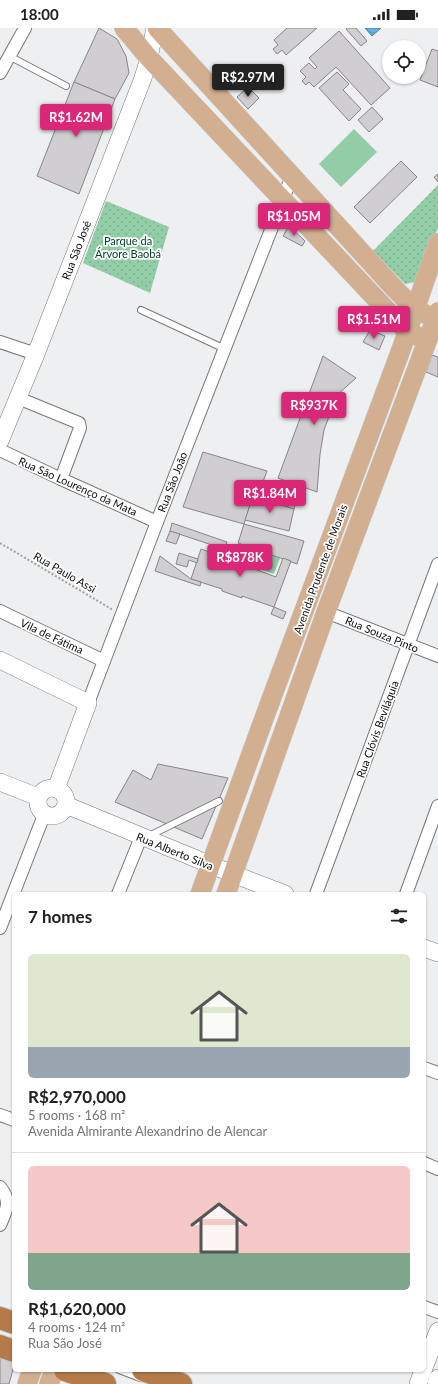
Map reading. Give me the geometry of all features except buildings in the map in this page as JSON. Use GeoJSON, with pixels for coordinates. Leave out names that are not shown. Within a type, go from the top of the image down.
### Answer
{"type":"FeatureCollection","features":[{"type":"Feature","properties":{"kind":"highway"},"geometry":{"type":"LineString","coordinates":[[0,1318],[12,1322]]}},
{"type":"Feature","properties":{"kind":"highway"},"geometry":{"type":"LineString","coordinates":[[0,1346],[12,1350]]}},
{"type":"Feature","properties":{"kind":"highway"},"geometry":{"type":"LineString","coordinates":[[71,1372],[105,1384]]}},
{"type":"Feature","properties":{"kind":"highway"},"geometry":{"type":"LineString","coordinates":[[144,1375],[181,1384]]}},
{"type":"Feature","properties":{"kind":"main road"},"geometry":{"type":"LineString","coordinates":[[124,28],[149,58],[408,331],[433,344]]}},
{"type":"Feature","properties":{"kind":"main road"},"geometry":{"type":"LineString","coordinates":[[156,28],[234,111],[395,289],[415,309],[437,317]]}},
{"type":"Feature","properties":{"kind":"main road"},"geometry":{"type":"LineString","coordinates":[[217,130],[234,111]]}},
{"type":"Feature","properties":{"kind":"main road","name":"Avenida Prudente de Morais"},"geometry":{"type":"LineString","coordinates":[[201,892],[408,331],[438,243]]}},
{"type":"Feature","properties":{"kind":"main road","name":"Avenida Prudente de Morais"},"geometry":{"type":"LineString","coordinates":[[230,883],[326,612],[433,344],[437,317]]}},
{"type":"Feature","properties":{"kind":"main road"},"geometry":{"type":"LineString","coordinates":[[27,1384],[31,1372]]}},
{"type":"Feature","properties":{"kind":"main road"},"geometry":{"type":"LineString","coordinates":[[49,1384],[53,1372]]}},
{"type":"Feature","properties":{"kind":"street"},"geometry":{"type":"LineString","coordinates":[[0,74],[25,28]]}},
{"type":"Feature","properties":{"kind":"street","name":"Rua São José"},"geometry":{"type":"LineString","coordinates":[[0,441],[36,354],[143,78],[156,28]]}},
{"type":"Feature","properties":{"kind":"street","name":"Rua São João"},"geometry":{"type":"LineString","coordinates":[[56,789],[157,522],[292,176]]}},
{"type":"Feature","properties":{"kind":"street"},"geometry":{"type":"LineString","coordinates":[[0,342],[36,354]]}},
{"type":"Feature","properties":{"kind":"street"},"geometry":{"type":"LineString","coordinates":[[18,398],[79,423],[80,428],[61,479]]}},
{"type":"Feature","properties":{"kind":"street","name":"Rua São Lourenço da Mata"},"geometry":{"type":"LineString","coordinates":[[0,450],[157,522]]}},
{"type":"Feature","properties":{"kind":"street","name":"Rua Clóvis Beviláquia"},"geometry":{"type":"LineString","coordinates":[[317,892],[438,564]]}},
{"type":"Feature","properties":{"kind":"street","name":"Vila de Fátima"},"geometry":{"type":"LineString","coordinates":[[0,611],[104,661]]}},
{"type":"Feature","properties":{"kind":"street","name":"Rua Souza Pinto"},"geometry":{"type":"LineString","coordinates":[[326,612],[438,656]]}},
{"type":"Feature","properties":{"kind":"street"},"geometry":{"type":"LineString","coordinates":[[0,660],[88,703]]}},
{"type":"Feature","properties":{"kind":"street"},"geometry":{"type":"LineString","coordinates":[[0,782],[38,797]]}},
{"type":"Feature","properties":{"kind":"street"},"geometry":{"type":"LineString","coordinates":[[49,788],[56,789],[62,792],[64,796],[64,809],[53,816],[44,815],[38,807],[38,797],[49,788]]}},
{"type":"Feature","properties":{"kind":"street"},"geometry":{"type":"LineString","coordinates":[[407,892],[438,806]]}},
{"type":"Feature","properties":{"kind":"street","name":"Rua Alberto Silva"},"geometry":{"type":"LineString","coordinates":[[64,809],[210,869],[230,883],[259,892]]}},
{"type":"Feature","properties":{"kind":"street"},"geometry":{"type":"LineString","coordinates":[[14,892],[44,815]]}},
{"type":"Feature","properties":{"kind":"street"},"geometry":{"type":"LineString","coordinates":[[119,892],[141,840]]}},
{"type":"Feature","properties":{"kind":"street","name":"Rua Alberto Silva"},"geometry":{"type":"LineString","coordinates":[[230,883],[275,892]]}},
{"type":"Feature","properties":{"kind":"street"},"geometry":{"type":"LineString","coordinates":[[0,928],[12,897]]}},
{"type":"Feature","properties":{"kind":"street"},"geometry":{"type":"LineString","coordinates":[[426,949],[438,953]]}},
{"type":"Feature","properties":{"kind":"street"},"geometry":{"type":"LineString","coordinates":[[426,1069],[438,1073]]}},
{"type":"Feature","properties":{"kind":"street"},"geometry":{"type":"LineString","coordinates":[[0,1115],[12,1119]]}},
{"type":"Feature","properties":{"kind":"street"},"geometry":{"type":"LineString","coordinates":[[426,1164],[438,1169]]}},
{"type":"Feature","properties":{"kind":"street"},"geometry":{"type":"LineString","coordinates":[[0,1187],[8,1201],[0,1225]]}},
{"type":"Feature","properties":{"kind":"street"},"geometry":{"type":"LineString","coordinates":[[426,1308],[438,1312]]}},
{"type":"Feature","properties":{"kind":"street"},"geometry":{"type":"LineString","coordinates":[[426,1364],[438,1331]]}},
{"type":"Feature","properties":{"kind":"street"},"geometry":{"type":"LineString","coordinates":[[418,1384],[423,1372]]}},
{"type":"Feature","properties":{"kind":"street"},"geometry":{"type":"LineString","coordinates":[[436,1384],[438,1378]]}},
{"type":"Feature","properties":{"kind":"lane"},"geometry":{"type":"LineString","coordinates":[[9,56],[66,86]]}},
{"type":"Feature","properties":{"kind":"lane"},"geometry":{"type":"LineString","coordinates":[[141,310],[225,349]]}},
{"type":"Feature","properties":{"kind":"lane"},"geometry":{"type":"LineString","coordinates":[[141,840],[219,801]]}},
{"type":"Feature","properties":{"kind":"lane"},"geometry":{"type":"LineString","coordinates":[[129,1372],[144,1375]]}},
{"type":"Feature","properties":{"kind":"path","name":"Rua Paulo Assi"},"geometry":{"type":"LineString","coordinates":[[0,544],[122,615]]}},
{"type":"Feature","properties":{"kind":"green space"},"geometry":{"type":"Polygon","coordinates":[[[354,129],[377,152],[341,187],[319,164],[354,129]]]}},
{"type":"Feature","properties":{"kind":"green space"},"geometry":{"type":"Polygon","coordinates":[[[438,185],[438,228],[418,278],[415,282],[405,284],[373,251],[438,185]]]}},
{"type":"Feature","properties":{"kind":"green space","name":"Parque da Árvore Baobá"},"geometry":{"type":"Polygon","coordinates":[[[106,201],[169,227],[150,293],[83,263],[106,201]]]}},
{"type":"Feature","properties":{"kind":"green space"},"geometry":{"type":"Polygon","coordinates":[[[250,548],[280,558],[274,574],[245,564],[250,548]]]}},
{"type":"Feature","properties":{"kind":"water"},"geometry":{"type":"Polygon","coordinates":[[[365,28],[381,28],[372,36],[365,28]]]}}]}
